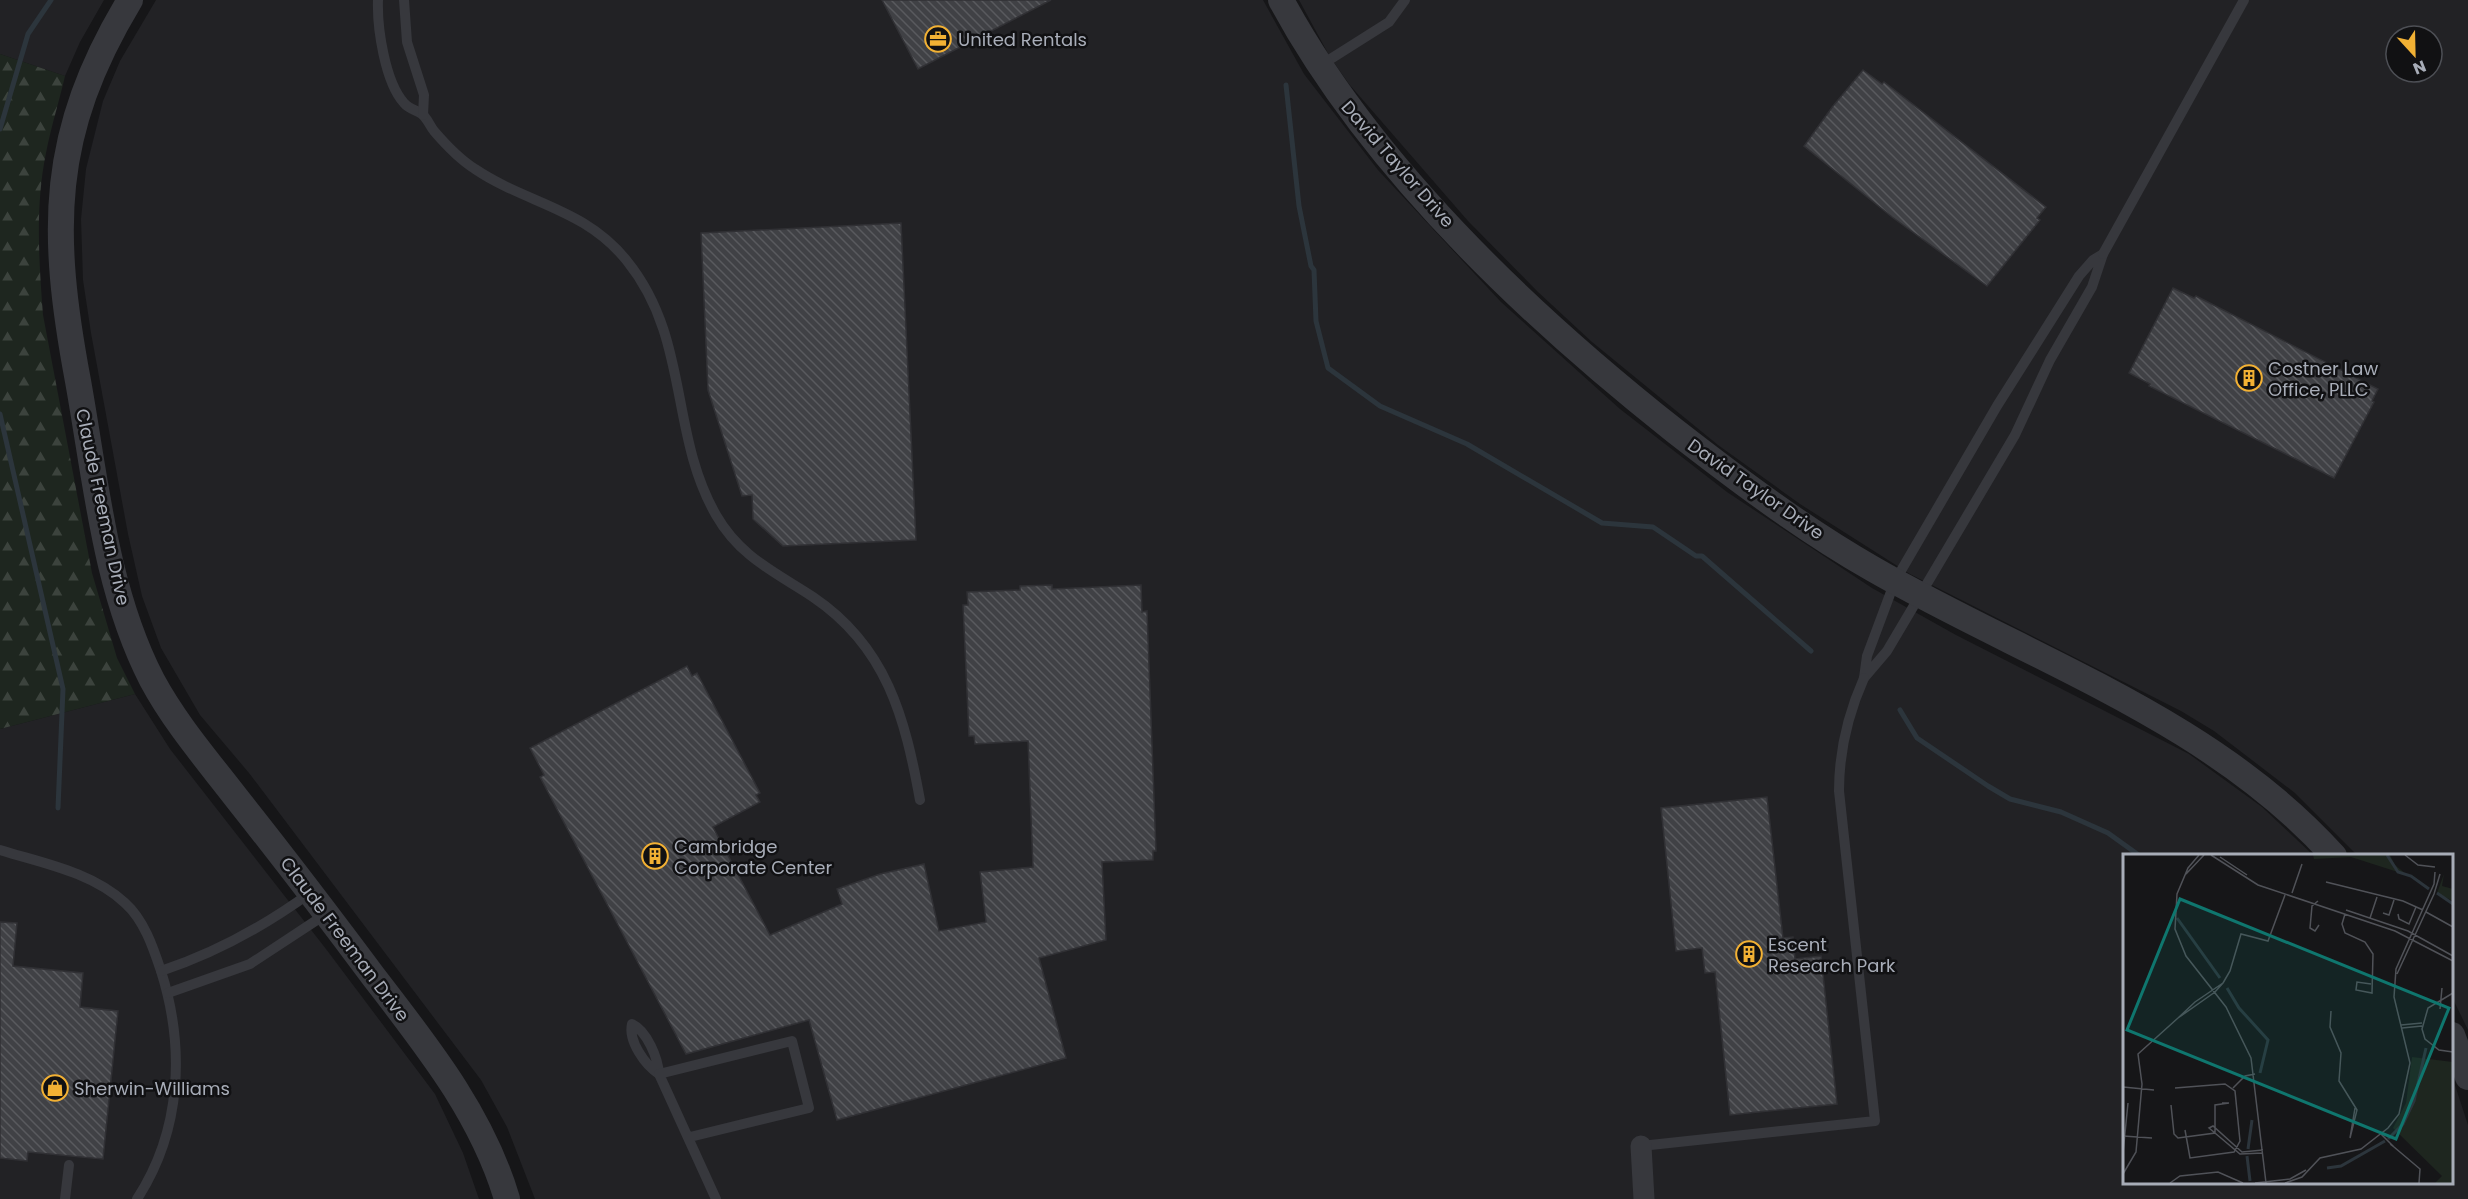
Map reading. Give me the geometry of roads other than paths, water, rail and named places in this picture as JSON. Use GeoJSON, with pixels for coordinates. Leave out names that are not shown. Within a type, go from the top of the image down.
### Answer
{"type":"FeatureCollection","features":[{"type":"Feature","properties":{"kind":"street","name":"Claude Freeman Drive"},"geometry":{"type":"LineString","coordinates":[[130,0],[108,37],[84,89],[70,136],[60,206],[61,260],[66,307],[105,531],[128,623],[153,681],[183,729],[310,892],[456,1088],[482,1134],[507,1199]]}},
{"type":"Feature","properties":{"kind":"street","name":"David Taylor Drive"},"geometry":{"type":"LineString","coordinates":[[1281,0],[1319,66],[1355,116],[1412,184],[1488,265],[1567,341],[1650,412],[1761,497],[1894,581],[2178,729],[2212,751],[2280,802],[2333,854]]}},
{"type":"Feature","properties":{"kind":"street"},"geometry":{"type":"LineString","coordinates":[[2453,1040],[2468,1077]]}},
{"type":"Feature","properties":{"kind":"street"},"geometry":{"type":"LineString","coordinates":[[1641,1146],[1644,1199]]}},
{"type":"Feature","properties":{"kind":"lane"},"geometry":{"type":"LineString","coordinates":[[378,0],[381,39],[393,80],[403,102],[423,115],[443,142],[473,168],[596,229],[637,273],[654,300],[664,326],[693,463],[710,504],[726,531],[741,548],[769,572],[834,612],[851,629],[879,667],[904,722],[920,800]]}},
{"type":"Feature","properties":{"kind":"lane"},"geometry":{"type":"LineString","coordinates":[[404,0],[407,42],[424,95],[423,115]]}},
{"type":"Feature","properties":{"kind":"lane"},"geometry":{"type":"LineString","coordinates":[[1319,66],[1389,21],[1405,0]]}},
{"type":"Feature","properties":{"kind":"lane"},"geometry":{"type":"LineString","coordinates":[[1864,678],[1887,651],[2015,435],[2050,360],[2092,287],[2103,254],[2244,0]]}},
{"type":"Feature","properties":{"kind":"lane"},"geometry":{"type":"LineString","coordinates":[[1641,1146],[1875,1121],[1839,791],[1841,753],[1850,714],[1864,678],[1867,656],[1894,581],[1997,406],[2079,276],[2092,260],[2103,254]]}},
{"type":"Feature","properties":{"kind":"lane"},"geometry":{"type":"LineString","coordinates":[[0,850],[92,880],[125,902],[143,926],[161,971],[168,993],[177,1044],[176,1089],[167,1132],[158,1158],[137,1199]]}},
{"type":"Feature","properties":{"kind":"lane"},"geometry":{"type":"LineString","coordinates":[[161,971],[199,958],[258,930],[310,892]]}},
{"type":"Feature","properties":{"kind":"lane"},"geometry":{"type":"LineString","coordinates":[[168,993],[250,964],[326,914]]}},
{"type":"Feature","properties":{"kind":"lane"},"geometry":{"type":"LineString","coordinates":[[690,1137],[809,1108],[792,1041],[658,1074],[690,1137],[716,1199]]}},
{"type":"Feature","properties":{"kind":"lane"},"geometry":{"type":"LineString","coordinates":[[65,1199],[69,1165]]}},
{"type":"Feature","properties":{"kind":"waterway"},"geometry":{"type":"LineString","coordinates":[[0,129],[28,34],[51,0]]}},
{"type":"Feature","properties":{"kind":"waterway"},"geometry":{"type":"LineString","coordinates":[[1286,85],[1299,206],[1311,266],[1314,270],[1316,321],[1328,368],[1380,406],[1467,444],[1602,523],[1653,527],[1696,556],[1702,556],[1811,651]]}},
{"type":"Feature","properties":{"kind":"waterway"},"geometry":{"type":"LineString","coordinates":[[0,414],[63,689],[58,808]]}},
{"type":"Feature","properties":{"kind":"waterway"},"geometry":{"type":"LineString","coordinates":[[1900,710],[1917,738],[1988,786],[2010,799],[2061,812],[2108,833],[2137,854]]}},
{"type":"Feature","properties":{"kind":"place","name":"United Rentals"},"geometry":{"type":"Point","coordinates":[938,39]}},
{"type":"Feature","properties":{"kind":"place","name":"Costner Law Office, PLLC"},"geometry":{"type":"Point","coordinates":[2249,378]}},
{"type":"Feature","properties":{"kind":"place","name":"Cambridge Corporate Center"},"geometry":{"type":"Point","coordinates":[655,856]}},
{"type":"Feature","properties":{"kind":"place","name":"Escent Research Park"},"geometry":{"type":"Point","coordinates":[1749,954]}},
{"type":"Feature","properties":{"kind":"place","name":"Sherwin-Williams"},"geometry":{"type":"Point","coordinates":[55,1088]}}]}
